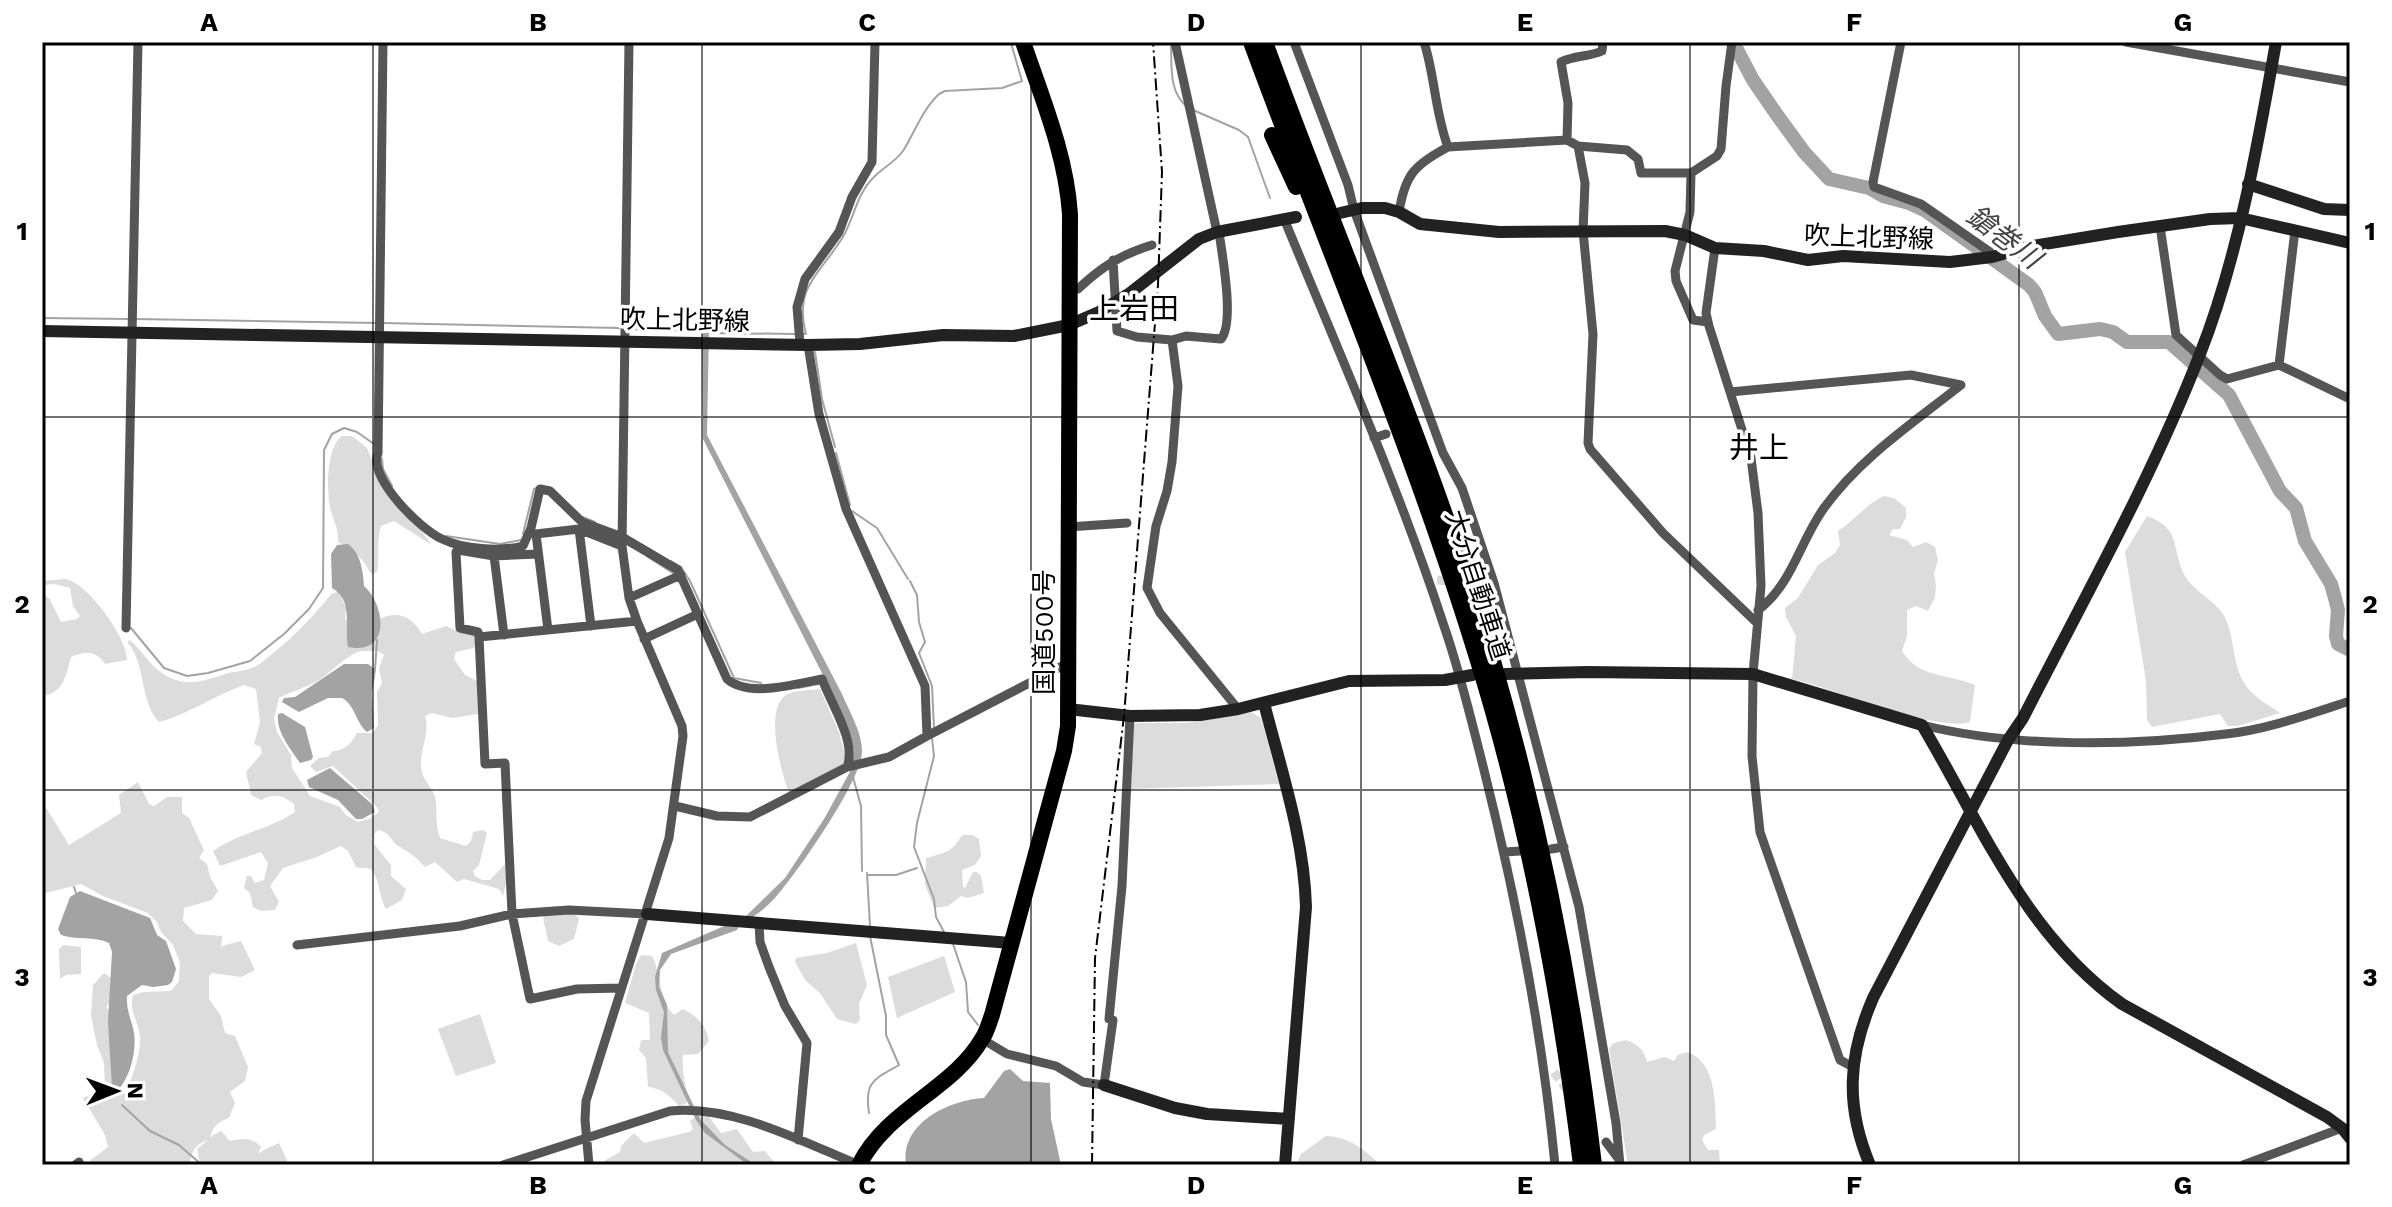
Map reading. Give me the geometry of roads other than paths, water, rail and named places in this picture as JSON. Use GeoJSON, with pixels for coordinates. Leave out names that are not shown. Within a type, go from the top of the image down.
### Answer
{"type":"FeatureCollection","features":[{"type":"Feature","properties":{"kind":"highway","name":"国道500号"},"geometry":{"type":"LineString","coordinates":[[859,1165],[876,1136],[951,1072],[982,1039],[992,1015],[1064,751],[1068,709],[1068,183],[1023,42]]}},
{"type":"Feature","properties":{"kind":"highway","name":"大分自動車道"},"geometry":{"type":"LineString","coordinates":[[1251,42],[1368,345],[1439,539],[1479,662],[1513,784],[1541,907],[1581,1165]]}},
{"type":"Feature","properties":{"kind":"highway","name":"大分自動車道"},"geometry":{"type":"LineString","coordinates":[[1265,42],[1417,436],[1492,659],[1526,781],[1554,905],[1582,1062],[1594,1165]]}},
{"type":"Feature","properties":{"kind":"highway"},"geometry":{"type":"LineString","coordinates":[[1272,135],[1368,345]]}},
{"type":"Feature","properties":{"kind":"street"},"geometry":{"type":"LineString","coordinates":[[126,628],[138,42]]}},
{"type":"Feature","properties":{"kind":"street"},"geometry":{"type":"LineString","coordinates":[[383,42],[378,453],[375,458],[379,474],[387,488],[424,528],[452,542],[487,548],[518,547],[534,531],[579,529],[622,541]]}},
{"type":"Feature","properties":{"kind":"street"},"geometry":{"type":"LineString","coordinates":[[589,1165],[586,1101],[669,838],[682,758],[682,726],[629,598],[622,541],[629,42]]}},
{"type":"Feature","properties":{"kind":"street"},"geometry":{"type":"LineString","coordinates":[[875,42],[872,162],[852,197],[839,232],[805,279],[797,307],[819,414],[846,509],[925,686],[927,736]]}},
{"type":"Feature","properties":{"kind":"street"},"geometry":{"type":"LineString","coordinates":[[1113,260],[1117,331],[1137,337],[1172,340],[1186,336],[1224,337],[1226,295],[1218,232],[1175,42]]}},
{"type":"Feature","properties":{"kind":"street"},"geometry":{"type":"LineString","coordinates":[[1294,42],[1348,185],[1427,418],[1462,488],[1519,673],[1579,907],[1621,1163]]}},
{"type":"Feature","properties":{"kind":"street"},"geometry":{"type":"LineString","coordinates":[[1424,42],[1433,68],[1448,147]]}},
{"type":"Feature","properties":{"kind":"street"},"geometry":{"type":"LineString","coordinates":[[1567,140],[1568,103],[1561,62],[1576,55],[1598,54],[1602,51],[1603,42]]}},
{"type":"Feature","properties":{"kind":"street"},"geometry":{"type":"LineString","coordinates":[[1399,212],[1402,190],[1408,177],[1448,147],[1567,140],[1578,146],[1627,150],[1638,159],[1641,173],[1691,173],[1717,156],[1721,149],[1732,42]]}},
{"type":"Feature","properties":{"kind":"street"},"geometry":{"type":"LineString","coordinates":[[1901,42],[1874,187],[1921,204],[1990,252],[1992,257]]}},
{"type":"Feature","properties":{"kind":"street"},"geometry":{"type":"LineString","coordinates":[[2126,42],[2350,82]]}},
{"type":"Feature","properties":{"kind":"street"},"geometry":{"type":"LineString","coordinates":[[1870,1165],[1854,1114],[1853,1067],[1860,1029],[1873,998],[2153,467],[2198,358],[2240,218],[2276,42]]}},
{"type":"Feature","properties":{"kind":"street"},"geometry":{"type":"LineString","coordinates":[[1578,146],[1585,191],[1583,231],[1593,334],[1590,449],[1663,533],[1757,623]]}},
{"type":"Feature","properties":{"kind":"street"},"geometry":{"type":"LineString","coordinates":[[1691,173],[1690,212],[1676,262],[1676,281],[1693,320],[1708,322]]}},
{"type":"Feature","properties":{"kind":"street"},"geometry":{"type":"LineString","coordinates":[[2248,184],[2324,209],[2350,210]]}},
{"type":"Feature","properties":{"kind":"street","name":"吹上北野線"},"geometry":{"type":"LineString","coordinates":[[1340,213],[1374,207],[1399,212],[1420,224],[1470,230],[1635,230],[1685,235],[1715,248],[1764,251],[1808,260],[1843,256],[1950,262],[2160,226],[2240,218],[2350,243]]}},
{"type":"Feature","properties":{"kind":"street"},"geometry":{"type":"LineString","coordinates":[[1290,219],[1432,580],[1466,677],[1505,852],[1542,1062],[1555,1165]]}},
{"type":"Feature","properties":{"kind":"street","name":"吹上北野線"},"geometry":{"type":"LineString","coordinates":[[42,331],[804,344],[860,344],[943,335],[1014,336],[1069,325],[1116,302],[1199,239],[1218,232],[1290,219]]}},
{"type":"Feature","properties":{"kind":"street"},"geometry":{"type":"LineString","coordinates":[[2160,226],[2176,335],[2198,358],[2227,379],[2279,365],[2350,399]]}},
{"type":"Feature","properties":{"kind":"street"},"geometry":{"type":"LineString","coordinates":[[2279,365],[2295,230]]}},
{"type":"Feature","properties":{"kind":"street"},"geometry":{"type":"LineString","coordinates":[[1078,289],[1113,260],[1152,245]]}},
{"type":"Feature","properties":{"kind":"street"},"geometry":{"type":"LineString","coordinates":[[1715,248],[1706,313],[1746,440],[1754,475],[1761,550],[1753,674],[1752,756],[1760,832],[1840,1060],[1853,1067]]}},
{"type":"Feature","properties":{"kind":"street"},"geometry":{"type":"LineString","coordinates":[[1172,340],[1178,386],[1172,462],[1156,526],[1147,588],[1153,604],[1238,709]]}},
{"type":"Feature","properties":{"kind":"street"},"geometry":{"type":"LineString","coordinates":[[1730,392],[1911,375],[1961,385],[1884,444],[1823,509],[1778,593],[1758,610]]}},
{"type":"Feature","properties":{"kind":"street"},"geometry":{"type":"LineString","coordinates":[[1374,438],[1386,434]]}},
{"type":"Feature","properties":{"kind":"street"},"geometry":{"type":"LineString","coordinates":[[548,630],[534,531],[540,489],[546,488],[582,522],[678,570],[727,679],[732,683],[768,689],[822,679],[848,739],[851,759],[847,767]]}},
{"type":"Feature","properties":{"kind":"street"},"geometry":{"type":"LineString","coordinates":[[1068,527],[1127,523]]}},
{"type":"Feature","properties":{"kind":"street"},"geometry":{"type":"LineString","coordinates":[[579,529],[591,626]]}},
{"type":"Feature","properties":{"kind":"street"},"geometry":{"type":"LineString","coordinates":[[538,554],[494,556],[456,552],[460,628],[472,629],[478,632],[479,637],[485,764],[505,763],[512,914],[530,999],[577,989],[621,988]]}},
{"type":"Feature","properties":{"kind":"street"},"geometry":{"type":"LineString","coordinates":[[494,556],[504,635]]}},
{"type":"Feature","properties":{"kind":"street"},"geometry":{"type":"LineString","coordinates":[[629,598],[681,575]]}},
{"type":"Feature","properties":{"kind":"street"},"geometry":{"type":"LineString","coordinates":[[644,639],[698,614]]}},
{"type":"Feature","properties":{"kind":"street"},"geometry":{"type":"LineString","coordinates":[[479,637],[637,621]]}},
{"type":"Feature","properties":{"kind":"street"},"geometry":{"type":"LineString","coordinates":[[675,806],[717,816],[750,817],[847,767],[889,757],[1068,663]]}},
{"type":"Feature","properties":{"kind":"street"},"geometry":{"type":"LineString","coordinates":[[1505,674],[1753,674],[1922,725],[1957,734],[2008,740],[2086,741],[2228,734],[2283,723],[2350,701]]}},
{"type":"Feature","properties":{"kind":"street"},"geometry":{"type":"LineString","coordinates":[[1068,709],[1130,716],[1186,716],[1238,709],[1349,681],[1466,677]]}},
{"type":"Feature","properties":{"kind":"street"},"geometry":{"type":"LineString","coordinates":[[1264,703],[1305,873],[1306,907],[1285,1165]]}},
{"type":"Feature","properties":{"kind":"street"},"geometry":{"type":"LineString","coordinates":[[1104,1085],[1113,1020],[1109,1019],[1122,886],[1130,716]]}},
{"type":"Feature","properties":{"kind":"street"},"geometry":{"type":"LineString","coordinates":[[1922,725],[2028,910],[2109,995],[2315,1110],[2346,1133]]}},
{"type":"Feature","properties":{"kind":"street"},"geometry":{"type":"LineString","coordinates":[[1551,849],[1564,847]]}},
{"type":"Feature","properties":{"kind":"street"},"geometry":{"type":"LineString","coordinates":[[1505,852],[1520,851]]}},
{"type":"Feature","properties":{"kind":"street"},"geometry":{"type":"LineString","coordinates":[[297,945],[460,926],[512,914],[569,910],[1011,943]]}},
{"type":"Feature","properties":{"kind":"street"},"geometry":{"type":"LineString","coordinates":[[759,923],[760,942],[785,1006],[806,1037],[798,1140]]}},
{"type":"Feature","properties":{"kind":"street"},"geometry":{"type":"LineString","coordinates":[[982,1039],[1007,1054],[1056,1066],[1083,1082],[1104,1085],[1175,1108],[1207,1114],[1289,1119]]}},
{"type":"Feature","properties":{"kind":"street"},"geometry":{"type":"LineString","coordinates":[[1542,1062],[1554,1072]]}},
{"type":"Feature","properties":{"kind":"street"},"geometry":{"type":"LineString","coordinates":[[503,1165],[682,1109],[719,1112],[859,1165]]}},
{"type":"Feature","properties":{"kind":"street"},"geometry":{"type":"LineString","coordinates":[[2243,1165],[2346,1133]]}},
{"type":"Feature","properties":{"kind":"street"},"geometry":{"type":"LineString","coordinates":[[1606,1142],[1621,1163]]}},
{"type":"Feature","properties":{"kind":"waterway"},"geometry":{"type":"LineString","coordinates":[[802,334],[806,334],[803,317],[807,290],[844,235],[869,183],[903,151],[923,114],[939,94],[945,91],[1002,88],[1022,81],[1011,43],[1014,42]]}},
{"type":"Feature","properties":{"kind":"waterway"},"geometry":{"type":"LineString","coordinates":[[1171,42],[1174,85],[1187,107]]}},
{"type":"Feature","properties":{"kind":"waterway","name":"鎗巻川"},"geometry":{"type":"LineString","coordinates":[[1733,42],[1753,80],[1777,115],[1829,179],[1869,188],[1926,211],[2029,285],[2058,334],[2100,329],[2113,332],[2127,342],[2169,342],[2229,395],[2280,491],[2296,508],[2305,541],[2331,584],[2338,610],[2338,644],[2350,650]]}},
{"type":"Feature","properties":{"kind":"waterway"},"geometry":{"type":"LineString","coordinates":[[1193,110],[1248,137],[1270,198]]}},
{"type":"Feature","properties":{"kind":"waterway"},"geometry":{"type":"LineString","coordinates":[[42,318],[129,319]]}},
{"type":"Feature","properties":{"kind":"waterway"},"geometry":{"type":"LineString","coordinates":[[135,319],[377,323]]}},
{"type":"Feature","properties":{"kind":"waterway"},"geometry":{"type":"LineString","coordinates":[[383,323],[621,328]]}},
{"type":"Feature","properties":{"kind":"waterway"},"geometry":{"type":"LineString","coordinates":[[627,329],[705,331]]}},
{"type":"Feature","properties":{"kind":"waterway"},"geometry":{"type":"LineString","coordinates":[[710,333],[796,334]]}},
{"type":"Feature","properties":{"kind":"waterway"},"geometry":{"type":"LineString","coordinates":[[815,352],[822,399],[835,447]]}},
{"type":"Feature","properties":{"kind":"waterway"},"geometry":{"type":"LineString","coordinates":[[131,628],[164,668],[187,676],[250,661],[284,634],[309,609],[323,588],[324,450],[332,434],[344,428],[357,432],[374,444]]}},
{"type":"Feature","properties":{"kind":"waterway"},"geometry":{"type":"LineString","coordinates":[[836,453],[850,505]]}},
{"type":"Feature","properties":{"kind":"waterway"},"geometry":{"type":"LineString","coordinates":[[382,459],[383,469],[392,486]]}},
{"type":"Feature","properties":{"kind":"waterway"},"geometry":{"type":"LineString","coordinates":[[523,534],[534,489],[537,488]]}},
{"type":"Feature","properties":{"kind":"waterway"},"geometry":{"type":"LineString","coordinates":[[852,511],[877,528],[908,579]]}},
{"type":"Feature","properties":{"kind":"waterway"},"geometry":{"type":"LineString","coordinates":[[583,517],[595,522]]}},
{"type":"Feature","properties":{"kind":"waterway"},"geometry":{"type":"LineString","coordinates":[[446,536],[500,544],[521,540]]}},
{"type":"Feature","properties":{"kind":"waterway"},"geometry":{"type":"LineString","coordinates":[[648,557],[676,575]]}},
{"type":"Feature","properties":{"kind":"waterway"},"geometry":{"type":"LineString","coordinates":[[671,561],[681,567],[690,581],[734,678],[761,683]]}},
{"type":"Feature","properties":{"kind":"waterway"},"geometry":{"type":"LineString","coordinates":[[910,581],[917,595],[919,622],[925,642],[919,653],[932,686],[934,728]]}},
{"type":"Feature","properties":{"kind":"waterway"},"geometry":{"type":"LineString","coordinates":[[375,669],[377,640]]}},
{"type":"Feature","properties":{"kind":"waterway"},"geometry":{"type":"LineString","coordinates":[[798,688],[819,684]]}},
{"type":"Feature","properties":{"kind":"waterway"},"geometry":{"type":"LineString","coordinates":[[932,738],[934,756],[914,847],[934,899],[936,917],[944,932]]}},
{"type":"Feature","properties":{"kind":"waterway"},"geometry":{"type":"LineString","coordinates":[[853,777],[861,806],[862,871]]}},
{"type":"Feature","properties":{"kind":"waterway"},"geometry":{"type":"LineString","coordinates":[[868,875],[896,875],[917,868]]}},
{"type":"Feature","properties":{"kind":"waterway"},"geometry":{"type":"LineString","coordinates":[[867,873],[870,926]]}},
{"type":"Feature","properties":{"kind":"waterway"},"geometry":{"type":"LineString","coordinates":[[74,887],[76,893]]}},
{"type":"Feature","properties":{"kind":"waterway"},"geometry":{"type":"LineString","coordinates":[[869,1113],[868,1094],[873,1083],[899,1065],[886,1035],[886,1016],[870,936]]}},
{"type":"Feature","properties":{"kind":"waterway"},"geometry":{"type":"LineString","coordinates":[[953,944],[966,982],[968,1012],[978,1025]]}},
{"type":"Feature","properties":{"kind":"waterway"},"geometry":{"type":"LineString","coordinates":[[122,1105],[150,1131],[179,1145],[202,1165]]}},
{"type":"Feature","properties":{"kind":"tunnel"},"geometry":{"type":"LineString","coordinates":[[1437,580],[1485,584]]}},
{"type":"Feature","properties":{"kind":"tunnel"},"geometry":{"type":"LineString","coordinates":[[1554,1072],[1568,1091]]}},
{"type":"Feature","properties":{"kind":"railway"},"geometry":{"type":"LineString","coordinates":[[1092,1165],[1095,958],[1124,716],[1158,285],[1162,172],[1153,42]]}},
{"type":"Feature","properties":{"kind":"district","name":"上岩田"},"geometry":{"type":"Point","coordinates":[1134,308]}},
{"type":"Feature","properties":{"kind":"district","name":"井上"},"geometry":{"type":"Point","coordinates":[1759,447]}}]}
